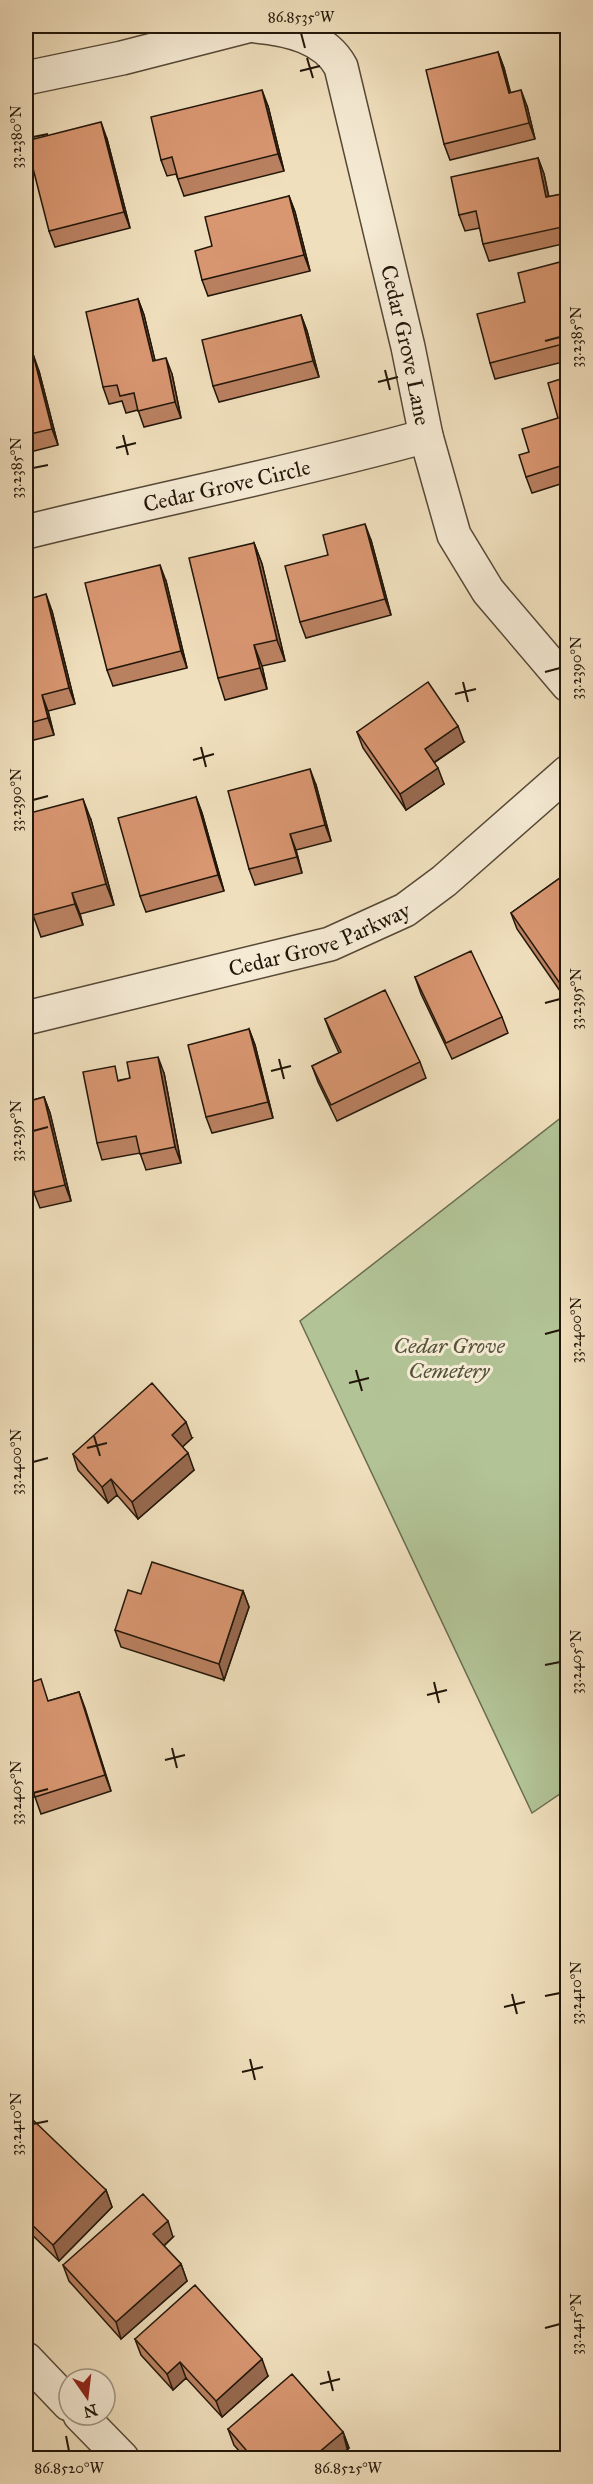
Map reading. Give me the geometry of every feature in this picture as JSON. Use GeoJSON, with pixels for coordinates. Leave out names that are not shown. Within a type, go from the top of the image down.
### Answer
{"type":"FeatureCollection","features":[{"type":"Feature","properties":{"kind":"street"},"geometry":{"type":"LineString","coordinates":[[26,78],[122,58],[247,26]]}},
{"type":"Feature","properties":{"kind":"street","name":"Cedar Grove Lane"},"geometry":{"type":"LineString","coordinates":[[256,26],[278,28],[305,36],[336,56],[341,67],[408,347],[426,436],[454,536],[488,591],[567,685]]}},
{"type":"Feature","properties":{"kind":"street","name":"Cedar Grove Circle"},"geometry":{"type":"LineString","coordinates":[[26,532],[123,508],[212,490],[426,436]]}},
{"type":"Feature","properties":{"kind":"street","name":"Cedar Grove Parkway"},"geometry":{"type":"LineString","coordinates":[[26,1018],[330,944],[405,910],[444,881],[567,772]]}},
{"type":"Feature","properties":{"kind":"street"},"geometry":{"type":"LineString","coordinates":[[26,2359],[57,2391]]}},
{"type":"Feature","properties":{"kind":"street"},"geometry":{"type":"LineString","coordinates":[[92,2427],[122,2458]]}},
{"type":"Feature","properties":{"kind":"green space","name":"Cedar Grove Cemetery"},"geometry":{"type":"Polygon","coordinates":[[[567,1113],[567,1789],[532,1813],[300,1321],[567,1113]]]}},
{"type":"Feature","properties":{"kind":"building"},"geometry":{"type":"Polygon","coordinates":[[[498,52],[509,93],[521,90],[529,123],[444,144],[426,70],[498,52]]]}},
{"type":"Feature","properties":{"kind":"building"},"geometry":{"type":"Polygon","coordinates":[[[262,90],[278,154],[178,179],[172,157],[161,160],[151,117],[262,90]]]}},
{"type":"Feature","properties":{"kind":"building"},"geometry":{"type":"Polygon","coordinates":[[[101,122],[124,212],[49,231],[26,141],[101,122]]]}},
{"type":"Feature","properties":{"kind":"building"},"geometry":{"type":"Polygon","coordinates":[[[538,158],[546,197],[567,193],[567,226],[483,244],[476,211],[459,215],[451,177],[538,158]]]}},
{"type":"Feature","properties":{"kind":"building"},"geometry":{"type":"Polygon","coordinates":[[[289,196],[304,255],[202,280],[195,251],[212,246],[205,217],[289,196]]]}},
{"type":"Feature","properties":{"kind":"building"},"geometry":{"type":"Polygon","coordinates":[[[560,262],[567,293],[567,343],[490,363],[477,314],[525,302],[518,273],[560,262]]]}},
{"type":"Feature","properties":{"kind":"building"},"geometry":{"type":"Polygon","coordinates":[[[138,299],[153,361],[166,358],[175,402],[138,411],[134,393],[120,396],[117,385],[103,387],[86,312],[138,299]]]}},
{"type":"Feature","properties":{"kind":"building"},"geometry":{"type":"Polygon","coordinates":[[[301,315],[313,361],[213,386],[202,340],[301,315]]]}},
{"type":"Feature","properties":{"kind":"building"},"geometry":{"type":"Polygon","coordinates":[[[33,354],[52,429],[26,435],[26,356],[33,354]]]}},
{"type":"Feature","properties":{"kind":"building"},"geometry":{"type":"Polygon","coordinates":[[[567,377],[567,464],[526,477],[519,455],[529,452],[522,429],[558,418],[548,383],[567,377]]]}},
{"type":"Feature","properties":{"kind":"building"},"geometry":{"type":"Polygon","coordinates":[[[365,524],[385,599],[300,622],[285,566],[328,555],[323,535],[365,524]]]}},
{"type":"Feature","properties":{"kind":"building"},"geometry":{"type":"Polygon","coordinates":[[[254,543],[277,640],[254,645],[260,668],[218,678],[189,558],[254,543]]]}},
{"type":"Feature","properties":{"kind":"building"},"geometry":{"type":"Polygon","coordinates":[[[160,565],[181,651],[107,670],[85,583],[160,565]]]}},
{"type":"Feature","properties":{"kind":"building"},"geometry":{"type":"Polygon","coordinates":[[[46,594],[69,688],[42,695],[48,718],[26,724],[26,600],[46,594]]]}},
{"type":"Feature","properties":{"kind":"building"},"geometry":{"type":"Polygon","coordinates":[[[428,682],[458,726],[425,749],[438,768],[400,794],[357,732],[428,682]]]}},
{"type":"Feature","properties":{"kind":"building"},"geometry":{"type":"Polygon","coordinates":[[[310,769],[325,825],[290,834],[297,857],[249,869],[228,791],[310,769]]]}},
{"type":"Feature","properties":{"kind":"building"},"geometry":{"type":"Polygon","coordinates":[[[196,797],[218,875],[140,896],[118,818],[196,797]]]}},
{"type":"Feature","properties":{"kind":"building"},"geometry":{"type":"Polygon","coordinates":[[[83,799],[106,884],[72,893],[75,904],[33,915],[26,885],[26,814],[83,799]]]}},
{"type":"Feature","properties":{"kind":"building"},"geometry":{"type":"Polygon","coordinates":[[[567,873],[567,980],[561,985],[511,913],[567,873]]]}},
{"type":"Feature","properties":{"kind":"building"},"geometry":{"type":"Polygon","coordinates":[[[471,951],[502,1017],[446,1043],[415,977],[471,951]]]}},
{"type":"Feature","properties":{"kind":"building"},"geometry":{"type":"Polygon","coordinates":[[[385,990],[420,1062],[331,1105],[312,1066],[341,1052],[325,1019],[385,990]]]}},
{"type":"Feature","properties":{"kind":"building"},"geometry":{"type":"Polygon","coordinates":[[[249,1029],[268,1102],[206,1117],[188,1045],[249,1029]]]}},
{"type":"Feature","properties":{"kind":"building"},"geometry":{"type":"Polygon","coordinates":[[[158,1057],[175,1147],[140,1154],[136,1136],[97,1143],[83,1072],[115,1066],[118,1081],[130,1078],[127,1062],[158,1057]]]}},
{"type":"Feature","properties":{"kind":"building"},"geometry":{"type":"Polygon","coordinates":[[[44,1097],[65,1185],[34,1192],[30,1177],[26,1178],[26,1102],[44,1097]]]}},
{"type":"Feature","properties":{"kind":"building"},"geometry":{"type":"Polygon","coordinates":[[[152,1383],[186,1422],[172,1435],[188,1453],[132,1502],[111,1479],[102,1487],[73,1454],[152,1383]]]}},
{"type":"Feature","properties":{"kind":"building"},"geometry":{"type":"Polygon","coordinates":[[[152,1562],[243,1591],[219,1664],[115,1630],[128,1590],[141,1594],[152,1562]]]}},
{"type":"Feature","properties":{"kind":"building"},"geometry":{"type":"Polygon","coordinates":[[[41,1679],[48,1701],[79,1692],[105,1775],[35,1797],[26,1768],[26,1684],[41,1679]]]}},
{"type":"Feature","properties":{"kind":"building"},"geometry":{"type":"Polygon","coordinates":[[[32,2119],[106,2190],[53,2245],[26,2219],[26,2126],[32,2119]]]}},
{"type":"Feature","properties":{"kind":"building"},"geometry":{"type":"Polygon","coordinates":[[[143,2194],[168,2221],[153,2234],[181,2264],[116,2322],[63,2265],[143,2194]]]}},
{"type":"Feature","properties":{"kind":"building"},"geometry":{"type":"Polygon","coordinates":[[[195,2285],[262,2359],[216,2401],[180,2362],[167,2374],[135,2339],[195,2285]]]}},
{"type":"Feature","properties":{"kind":"building"},"geometry":{"type":"Polygon","coordinates":[[[292,2374],[343,2432],[312,2458],[253,2458],[228,2429],[292,2374]]]}}]}
